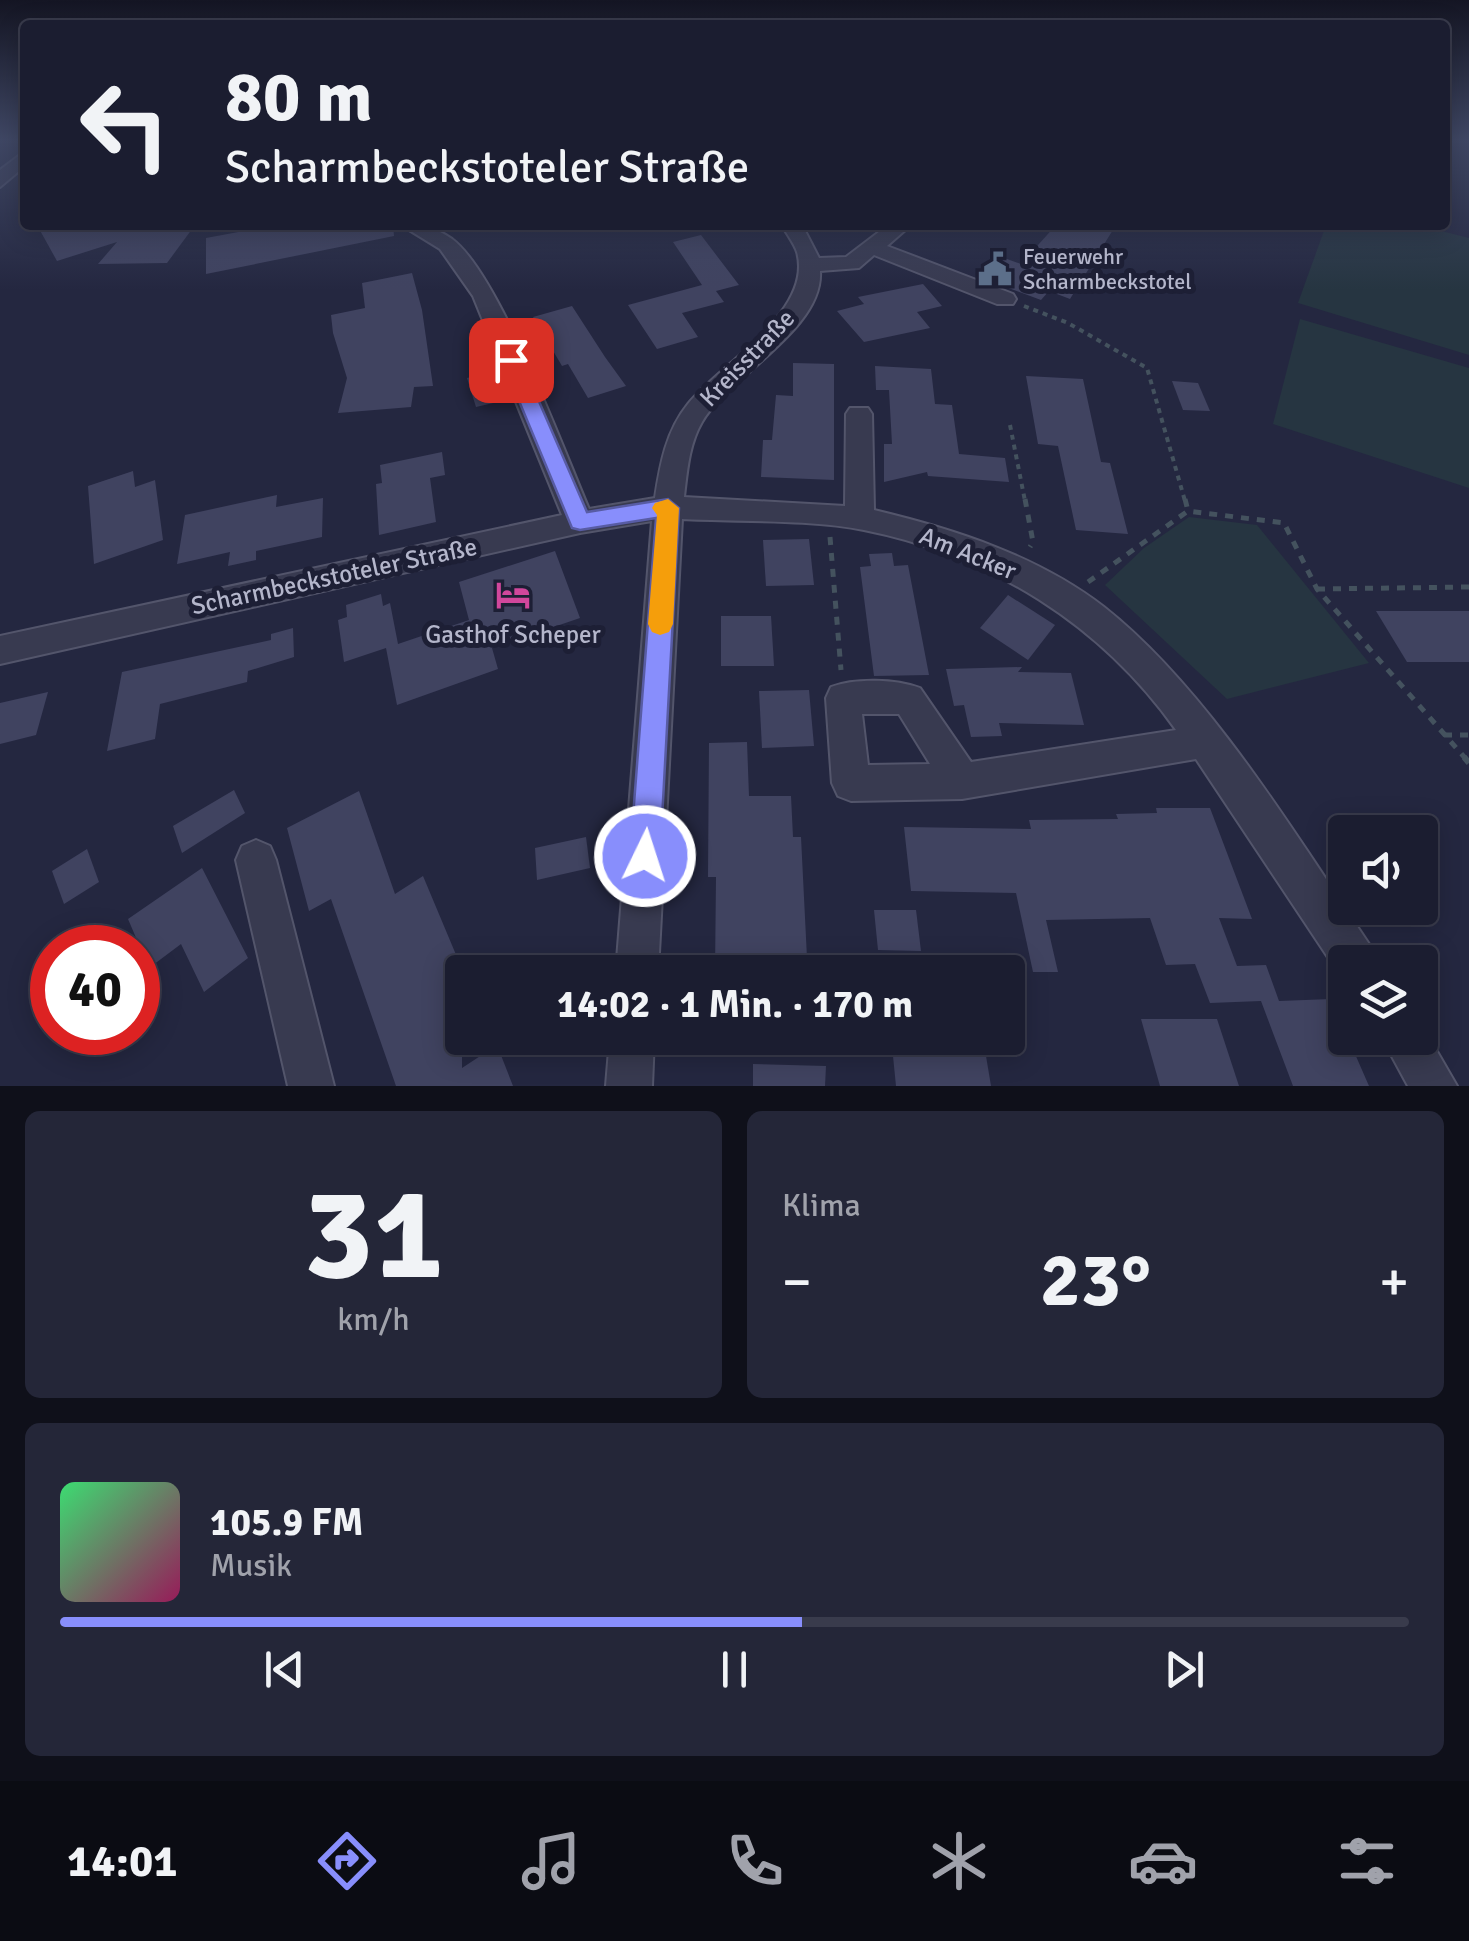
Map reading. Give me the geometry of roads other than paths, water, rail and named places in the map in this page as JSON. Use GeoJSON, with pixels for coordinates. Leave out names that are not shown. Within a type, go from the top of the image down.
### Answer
{"type":"FeatureCollection","features":[{"type":"Feature","properties":{"kind":"street"},"geometry":{"type":"LineString","coordinates":[[420,230],[446,245],[484,296],[580,522]]}},
{"type":"Feature","properties":{"kind":"street"},"geometry":{"type":"LineString","coordinates":[[796,230],[812,265],[852,263],[895,230]]}},
{"type":"Feature","properties":{"kind":"street"},"geometry":{"type":"LineString","coordinates":[[872,248],[1006,299]]}},
{"type":"Feature","properties":{"kind":"street","name":"Kreisstraße"},"geometry":{"type":"LineString","coordinates":[[638,955],[668,508],[676,452],[694,414],[796,313],[810,282],[812,265]]}},
{"type":"Feature","properties":{"kind":"street"},"geometry":{"type":"LineString","coordinates":[[860,414],[860,518]]}},
{"type":"Feature","properties":{"kind":"street","name":"Scharmbeckstoteler Straße"},"geometry":{"type":"LineString","coordinates":[[0,650],[580,522],[668,508]]}},
{"type":"Feature","properties":{"kind":"street","name":"Am Acker"},"geometry":{"type":"LineString","coordinates":[[668,508],[860,518],[939,537],[1017,571],[1065,598],[1093,617],[1163,684],[1269,829],[1345,945]]}},
{"type":"Feature","properties":{"kind":"street"},"geometry":{"type":"LineString","coordinates":[[962,781],[908,698],[843,698],[851,783],[962,781],[1202,741]]}},
{"type":"Feature","properties":{"kind":"street"},"geometry":{"type":"LineString","coordinates":[[256,860],[310,1086]]}},
{"type":"Feature","properties":{"kind":"street"},"geometry":{"type":"LineString","coordinates":[[629,1086],[631,1055]]}},
{"type":"Feature","properties":{"kind":"street"},"geometry":{"type":"LineString","coordinates":[[1415,1055],[1434,1086]]}},
{"type":"Feature","properties":{"kind":"place","name":"Feuerwehr Scharmbeckstotel"},"geometry":{"type":"Point","coordinates":[995,269]}},
{"type":"Feature","properties":{"kind":"place","name":"Gasthof Scheper"},"geometry":{"type":"Point","coordinates":[513,595]}}]}
